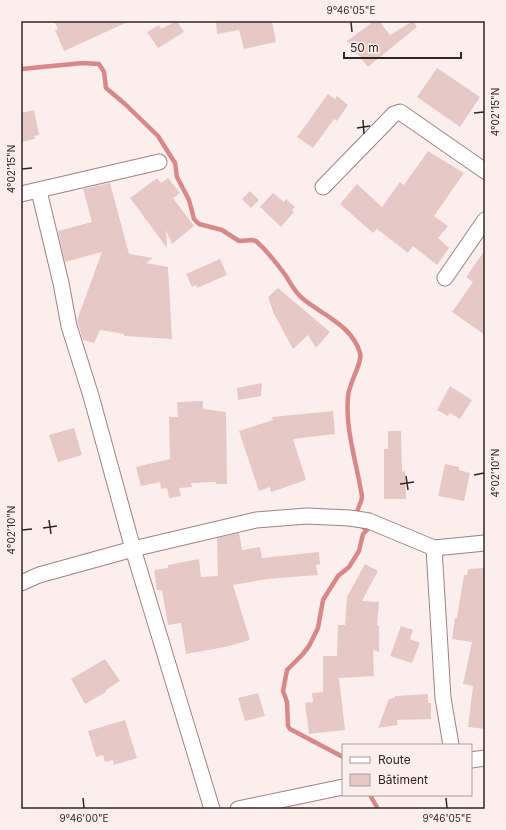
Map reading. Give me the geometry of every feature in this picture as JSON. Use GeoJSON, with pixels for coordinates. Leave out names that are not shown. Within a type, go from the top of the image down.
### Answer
{"type":"FeatureCollection","features":[{"type":"Feature","properties":{"kind":"street"},"geometry":{"type":"LineString","coordinates":[[323,187],[394,114],[400,112],[485,170]]}},
{"type":"Feature","properties":{"kind":"street"},"geometry":{"type":"LineString","coordinates":[[21,194],[159,162]]}},
{"type":"Feature","properties":{"kind":"street"},"geometry":{"type":"LineString","coordinates":[[39,191],[61,282],[69,326],[91,396],[133,549],[212,809]]}},
{"type":"Feature","properties":{"kind":"street"},"geometry":{"type":"LineString","coordinates":[[445,278],[485,220]]}},
{"type":"Feature","properties":{"kind":"street"},"geometry":{"type":"LineString","coordinates":[[21,583],[39,575],[133,549],[256,520],[308,516],[369,521],[434,548],[485,543]]}},
{"type":"Feature","properties":{"kind":"street"},"geometry":{"type":"LineString","coordinates":[[434,548],[443,698],[450,744]]}},
{"type":"Feature","properties":{"kind":"street"},"geometry":{"type":"LineString","coordinates":[[472,760],[485,758]]}},
{"type":"Feature","properties":{"kind":"street"},"geometry":{"type":"LineString","coordinates":[[238,809],[342,787]]}},
{"type":"Feature","properties":{"kind":"building"},"geometry":{"type":"Polygon","coordinates":[[[54,21],[130,21],[64,51],[55,30],[58,29],[54,21]]]}},
{"type":"Feature","properties":{"kind":"building"},"geometry":{"type":"Polygon","coordinates":[[[177,21],[184,32],[158,48],[147,32],[159,25],[161,29],[177,21]]]}},
{"type":"Feature","properties":{"kind":"building"},"geometry":{"type":"Polygon","coordinates":[[[216,21],[272,21],[276,42],[244,49],[239,30],[217,34],[216,21]]]}},
{"type":"Feature","properties":{"kind":"building"},"geometry":{"type":"Polygon","coordinates":[[[374,21],[379,21],[390,35],[413,21],[417,27],[368,67],[347,41],[374,21]]]}},
{"type":"Feature","properties":{"kind":"building"},"geometry":{"type":"Polygon","coordinates":[[[437,68],[480,97],[460,127],[417,97],[437,68]]]}},
{"type":"Feature","properties":{"kind":"building"},"geometry":{"type":"Polygon","coordinates":[[[328,94],[335,99],[337,96],[348,105],[337,121],[334,119],[313,148],[297,137],[328,94]]]}},
{"type":"Feature","properties":{"kind":"building"},"geometry":{"type":"Polygon","coordinates":[[[34,110],[39,135],[34,136],[35,139],[21,142],[21,113],[34,110]]]}},
{"type":"Feature","properties":{"kind":"building"},"geometry":{"type":"Polygon","coordinates":[[[428,151],[464,173],[434,216],[448,226],[438,238],[449,248],[437,265],[413,246],[408,253],[377,229],[373,233],[340,204],[357,184],[382,207],[400,182],[404,185],[428,151]]]}},
{"type":"Feature","properties":{"kind":"building"},"geometry":{"type":"Polygon","coordinates":[[[157,178],[161,183],[168,178],[180,193],[173,198],[194,226],[172,244],[166,230],[167,248],[130,198],[157,178]]]}},
{"type":"Feature","properties":{"kind":"building"},"geometry":{"type":"Polygon","coordinates":[[[110,183],[129,254],[153,258],[146,263],[168,267],[172,339],[124,336],[124,334],[100,330],[94,343],[83,340],[77,320],[102,252],[65,262],[58,231],[92,222],[83,189],[110,183]]]}},
{"type":"Feature","properties":{"kind":"building"},"geometry":{"type":"Polygon","coordinates":[[[250,191],[259,200],[251,208],[242,199],[250,191]]]}},
{"type":"Feature","properties":{"kind":"building"},"geometry":{"type":"Polygon","coordinates":[[[273,193],[284,202],[286,199],[295,207],[292,210],[294,212],[281,227],[260,207],[273,193]]]}},
{"type":"Feature","properties":{"kind":"building"},"geometry":{"type":"Polygon","coordinates":[[[485,250],[485,335],[452,312],[473,282],[466,277],[485,250]]]}},
{"type":"Feature","properties":{"kind":"building"},"geometry":{"type":"Polygon","coordinates":[[[220,259],[227,275],[197,288],[196,285],[192,287],[186,274],[220,259]]]}},
{"type":"Feature","properties":{"kind":"building"},"geometry":{"type":"Polygon","coordinates":[[[278,288],[330,332],[316,348],[308,335],[293,349],[274,314],[268,297],[278,288]]]}},
{"type":"Feature","properties":{"kind":"building"},"geometry":{"type":"Polygon","coordinates":[[[262,383],[261,396],[238,400],[237,388],[262,383]]]}},
{"type":"Feature","properties":{"kind":"building"},"geometry":{"type":"Polygon","coordinates":[[[450,386],[472,400],[460,419],[450,413],[448,416],[437,410],[450,386]]]}},
{"type":"Feature","properties":{"kind":"building"},"geometry":{"type":"Polygon","coordinates":[[[203,401],[203,409],[226,412],[227,484],[216,484],[216,482],[191,483],[192,487],[179,488],[181,496],[169,498],[167,488],[161,489],[160,482],[141,486],[136,467],[170,459],[169,417],[178,417],[177,402],[203,401]]]}},
{"type":"Feature","properties":{"kind":"building"},"geometry":{"type":"Polygon","coordinates":[[[333,411],[335,434],[293,439],[306,480],[271,492],[270,487],[259,491],[239,431],[273,420],[272,417],[333,411]]]}},
{"type":"Feature","properties":{"kind":"building"},"geometry":{"type":"Polygon","coordinates":[[[74,428],[82,455],[58,462],[49,435],[74,428]]]}},
{"type":"Feature","properties":{"kind":"building"},"geometry":{"type":"Polygon","coordinates":[[[388,431],[401,431],[402,472],[405,471],[406,499],[384,499],[384,449],[388,449],[388,431]]]}},
{"type":"Feature","properties":{"kind":"building"},"geometry":{"type":"Polygon","coordinates":[[[445,464],[459,467],[459,470],[470,473],[464,501],[438,496],[445,464]]]}},
{"type":"Feature","properties":{"kind":"building"},"geometry":{"type":"Polygon","coordinates":[[[239,533],[242,550],[260,547],[262,558],[319,552],[320,564],[316,565],[318,575],[267,579],[233,585],[250,640],[225,647],[186,654],[181,623],[168,625],[162,590],[157,590],[154,570],[168,568],[168,565],[199,559],[201,577],[218,576],[217,538],[239,533]]]}},
{"type":"Feature","properties":{"kind":"building"},"geometry":{"type":"Polygon","coordinates":[[[365,564],[378,571],[362,601],[379,602],[377,626],[379,626],[379,652],[373,650],[374,676],[339,678],[345,730],[309,734],[305,703],[313,702],[312,693],[323,692],[323,656],[337,656],[338,625],[345,625],[347,597],[365,564]]]}},
{"type":"Feature","properties":{"kind":"building"},"geometry":{"type":"Polygon","coordinates":[[[485,568],[485,729],[468,727],[473,686],[463,684],[472,642],[452,639],[464,575],[467,575],[468,569],[485,568]]]}},
{"type":"Feature","properties":{"kind":"building"},"geometry":{"type":"Polygon","coordinates":[[[401,626],[413,630],[410,639],[420,643],[412,663],[390,656],[401,626]]]}},
{"type":"Feature","properties":{"kind":"building"},"geometry":{"type":"Polygon","coordinates":[[[105,659],[120,681],[106,690],[106,692],[85,704],[71,679],[105,659]]]}},
{"type":"Feature","properties":{"kind":"building"},"geometry":{"type":"Polygon","coordinates":[[[258,693],[265,716],[245,721],[238,698],[258,693]]]}},
{"type":"Feature","properties":{"kind":"building"},"geometry":{"type":"Polygon","coordinates":[[[428,694],[428,703],[431,703],[431,719],[397,720],[398,725],[378,728],[389,699],[395,698],[395,696],[428,694]]]}},
{"type":"Feature","properties":{"kind":"building"},"geometry":{"type":"Polygon","coordinates":[[[125,720],[137,758],[114,765],[113,760],[105,762],[103,755],[96,757],[88,731],[125,720]]]}},
{"type":"Feature","properties":{"kind":"waterway"},"geometry":{"type":"LineString","coordinates":[[21,69],[83,63],[99,64],[104,72],[106,88],[158,136],[175,163],[177,177],[189,200],[194,219],[199,224],[222,230],[239,241],[256,241],[276,262],[300,296],[336,321],[356,343],[360,353],[360,362],[348,396],[348,422],[362,497],[356,517]]}},
{"type":"Feature","properties":{"kind":"waterway"},"geometry":{"type":"LineString","coordinates":[[342,756],[290,729],[288,726],[287,702],[283,691],[287,670],[309,646],[318,628],[323,600],[338,576],[349,567],[359,551],[363,534],[367,530],[360,525]]}},
{"type":"Feature","properties":{"kind":"waterway"},"geometry":{"type":"LineString","coordinates":[[371,796],[378,809]]}}]}
